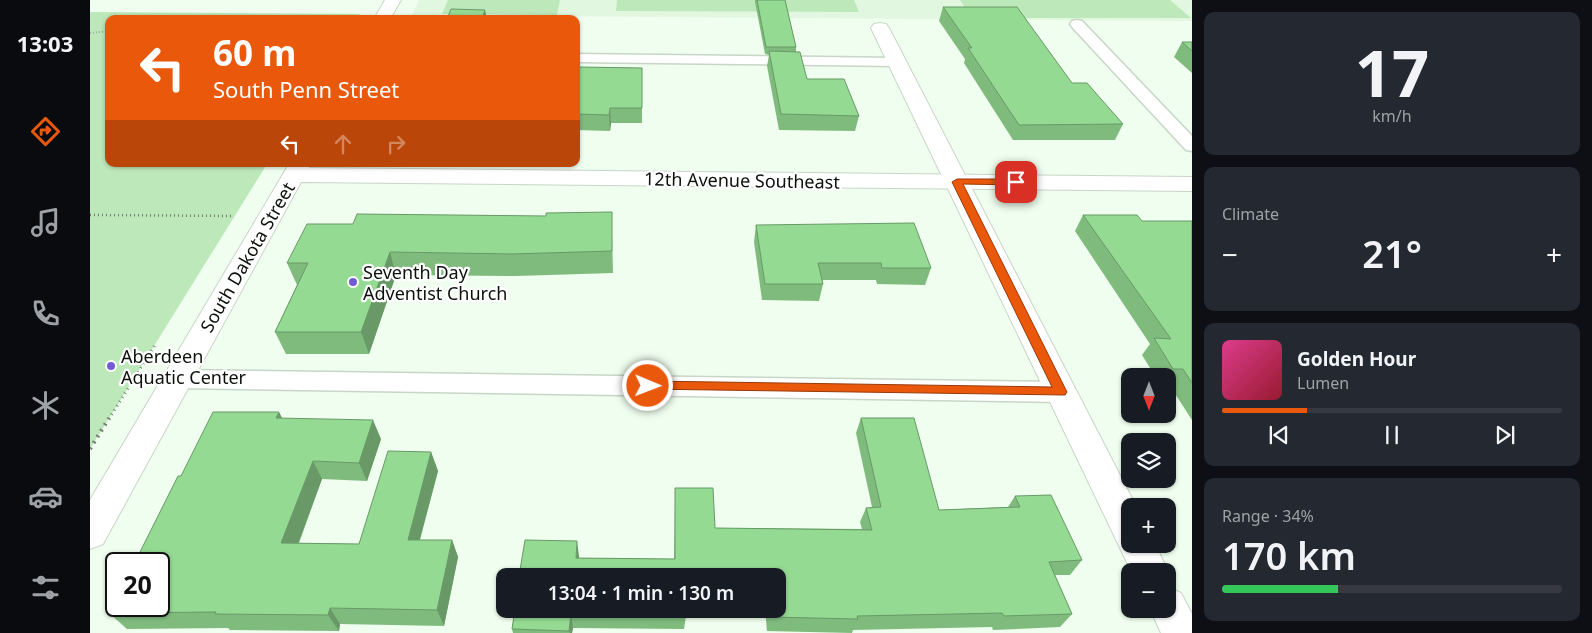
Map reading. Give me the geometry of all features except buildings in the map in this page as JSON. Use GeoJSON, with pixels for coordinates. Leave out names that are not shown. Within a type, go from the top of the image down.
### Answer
{"type":"FeatureCollection","features":[{"type":"Feature","properties":{"kind":"street"},"geometry":{"type":"LineString","coordinates":[[384,15],[393,0]]}},
{"type":"Feature","properties":{"kind":"street"},"geometry":{"type":"LineString","coordinates":[[880,28],[1121,513]]}},
{"type":"Feature","properties":{"kind":"street","name":"12th Avenue Southeast"},"geometry":{"type":"LineString","coordinates":[[296,170],[957,182],[1192,184]]}},
{"type":"Feature","properties":{"kind":"street","name":"South Dakota Street"},"geometry":{"type":"LineString","coordinates":[[90,533],[296,170]]}},
{"type":"Feature","properties":{"kind":"street"},"geometry":{"type":"LineString","coordinates":[[1174,618],[1181,633]]}},
{"type":"Feature","properties":{"kind":"lane"},"geometry":{"type":"LineString","coordinates":[[1077,24],[1192,146]]}},
{"type":"Feature","properties":{"kind":"lane"},"geometry":{"type":"LineString","coordinates":[[580,58],[896,62]]}},
{"type":"Feature","properties":{"kind":"lane"},"geometry":{"type":"LineString","coordinates":[[177,379],[1060,392]]}},
{"type":"Feature","properties":{"kind":"path"},"geometry":{"type":"LineString","coordinates":[[90,34],[105,31]]}},
{"type":"Feature","properties":{"kind":"path"},"geometry":{"type":"LineString","coordinates":[[90,215],[234,216]]}},
{"type":"Feature","properties":{"kind":"shaded area"},"geometry":{"type":"Polygon","coordinates":[[[419,0],[1192,0],[1192,21],[412,15],[419,0]]]}},
{"type":"Feature","properties":{"kind":"green space"},"geometry":{"type":"Polygon","coordinates":[[[448,0],[560,0],[557,15],[442,14],[448,0]]]}},
{"type":"Feature","properties":{"kind":"green space"},"geometry":{"type":"Polygon","coordinates":[[[617,0],[854,0],[859,12],[616,11],[617,0]]]}},
{"type":"Feature","properties":{"kind":"green space"},"geometry":{"type":"Polygon","coordinates":[[[960,0],[1170,0],[1191,18],[972,18],[960,0]]]}},
{"type":"Feature","properties":{"kind":"green space"},"geometry":{"type":"Polygon","coordinates":[[[90,12],[360,14],[105,15],[105,167],[265,167],[90,449],[90,12]]]}},
{"type":"Feature","properties":{"kind":"place","name":"Seventh Day Adventist Church"},"geometry":{"type":"Point","coordinates":[353,282]}},
{"type":"Feature","properties":{"kind":"place","name":"Aberdeen Aquatic Center"},"geometry":{"type":"Point","coordinates":[111,366]}},
{"type":"Feature","properties":{"kind":"route"},"geometry":{"type":"LineString","coordinates":[[648,386],[1060,392],[957,182],[1016,182]]}}]}
